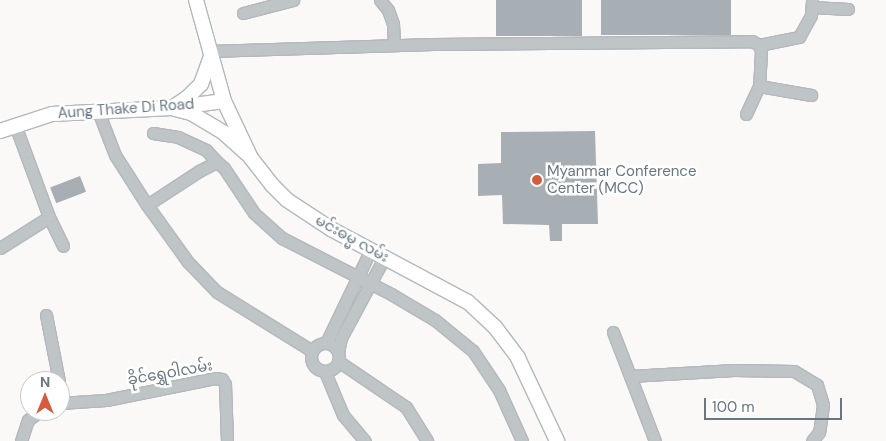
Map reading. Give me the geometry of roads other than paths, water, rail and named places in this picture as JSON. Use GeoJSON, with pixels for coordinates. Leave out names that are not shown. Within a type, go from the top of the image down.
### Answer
{"type":"FeatureCollection","features":[{"type":"Feature","properties":{"kind":"main road","name":"မင်းဓမ္မ လမ်း"},"geometry":{"type":"LineString","coordinates":[[196,0],[224,101],[251,158],[287,200],[370,251],[468,302],[495,327],[518,358],[557,441]]}},
{"type":"Feature","properties":{"kind":"main road"},"geometry":{"type":"LineString","coordinates":[[172,108],[188,98],[201,84],[210,54]]}},
{"type":"Feature","properties":{"kind":"main road","name":"Aung Thake Di Road"},"geometry":{"type":"LineString","coordinates":[[0,131],[52,114],[172,108],[224,101]]}},
{"type":"Feature","properties":{"kind":"main road"},"geometry":{"type":"LineString","coordinates":[[172,108],[190,113],[224,133],[251,158]]}},
{"type":"Feature","properties":{"kind":"street"},"geometry":{"type":"LineString","coordinates":[[380,0],[388,10],[393,24],[394,45]]}},
{"type":"Feature","properties":{"kind":"street"},"geometry":{"type":"LineString","coordinates":[[243,13],[286,1]]}},
{"type":"Feature","properties":{"kind":"street"},"geometry":{"type":"LineString","coordinates":[[210,54],[394,45],[752,41],[760,45],[799,37],[811,15],[812,4],[848,9]]}},
{"type":"Feature","properties":{"kind":"street"},"geometry":{"type":"LineString","coordinates":[[746,114],[759,86],[760,45]]}},
{"type":"Feature","properties":{"kind":"street"},"geometry":{"type":"LineString","coordinates":[[759,86],[811,95]]}},
{"type":"Feature","properties":{"kind":"street"},"geometry":{"type":"LineString","coordinates":[[98,111],[115,155],[146,205],[188,262],[217,292],[312,351]]}},
{"type":"Feature","properties":{"kind":"street"},"geometry":{"type":"LineString","coordinates":[[16,125],[49,217],[62,246]]}},
{"type":"Feature","properties":{"kind":"street"},"geometry":{"type":"LineString","coordinates":[[153,133],[178,137],[206,150],[224,168],[254,213],[282,238],[368,284],[391,294],[435,320],[472,351],[498,390],[522,441]]}},
{"type":"Feature","properties":{"kind":"street"},"geometry":{"type":"LineString","coordinates":[[146,205],[199,171],[217,162]]}},
{"type":"Feature","properties":{"kind":"street"},"geometry":{"type":"LineString","coordinates":[[0,248],[49,217]]}},
{"type":"Feature","properties":{"kind":"street"},"geometry":{"type":"LineString","coordinates":[[326,343],[370,251]]}},
{"type":"Feature","properties":{"kind":"street"},"geometry":{"type":"LineString","coordinates":[[325,372],[337,367],[341,338],[368,284],[384,258]]}},
{"type":"Feature","properties":{"kind":"street"},"geometry":{"type":"LineString","coordinates":[[46,315],[58,371]]}},
{"type":"Feature","properties":{"kind":"street"},"geometry":{"type":"LineString","coordinates":[[613,332],[655,441]]}},
{"type":"Feature","properties":{"kind":"street"},"geometry":{"type":"LineString","coordinates":[[365,441],[343,415],[325,372],[312,365],[312,351],[318,345],[326,343],[336,348],[338,357],[406,407],[427,441]]}},
{"type":"Feature","properties":{"kind":"street"},"geometry":{"type":"LineString","coordinates":[[630,376],[734,370],[794,371],[817,385],[823,406],[819,432],[812,441]]}},
{"type":"Feature","properties":{"kind":"street","name":"ခိုင်ရွှေဝါလမ်း"},"geometry":{"type":"LineString","coordinates":[[70,402],[106,400],[215,378],[222,379],[225,384],[227,441]]}},
{"type":"Feature","properties":{"kind":"street"},"geometry":{"type":"LineString","coordinates":[[21,441],[28,421]]}},
{"type":"Feature","properties":{"kind":"place","name":"Myanmar Conference Center (MCC)"},"geometry":{"type":"Point","coordinates":[537,180]}}]}
